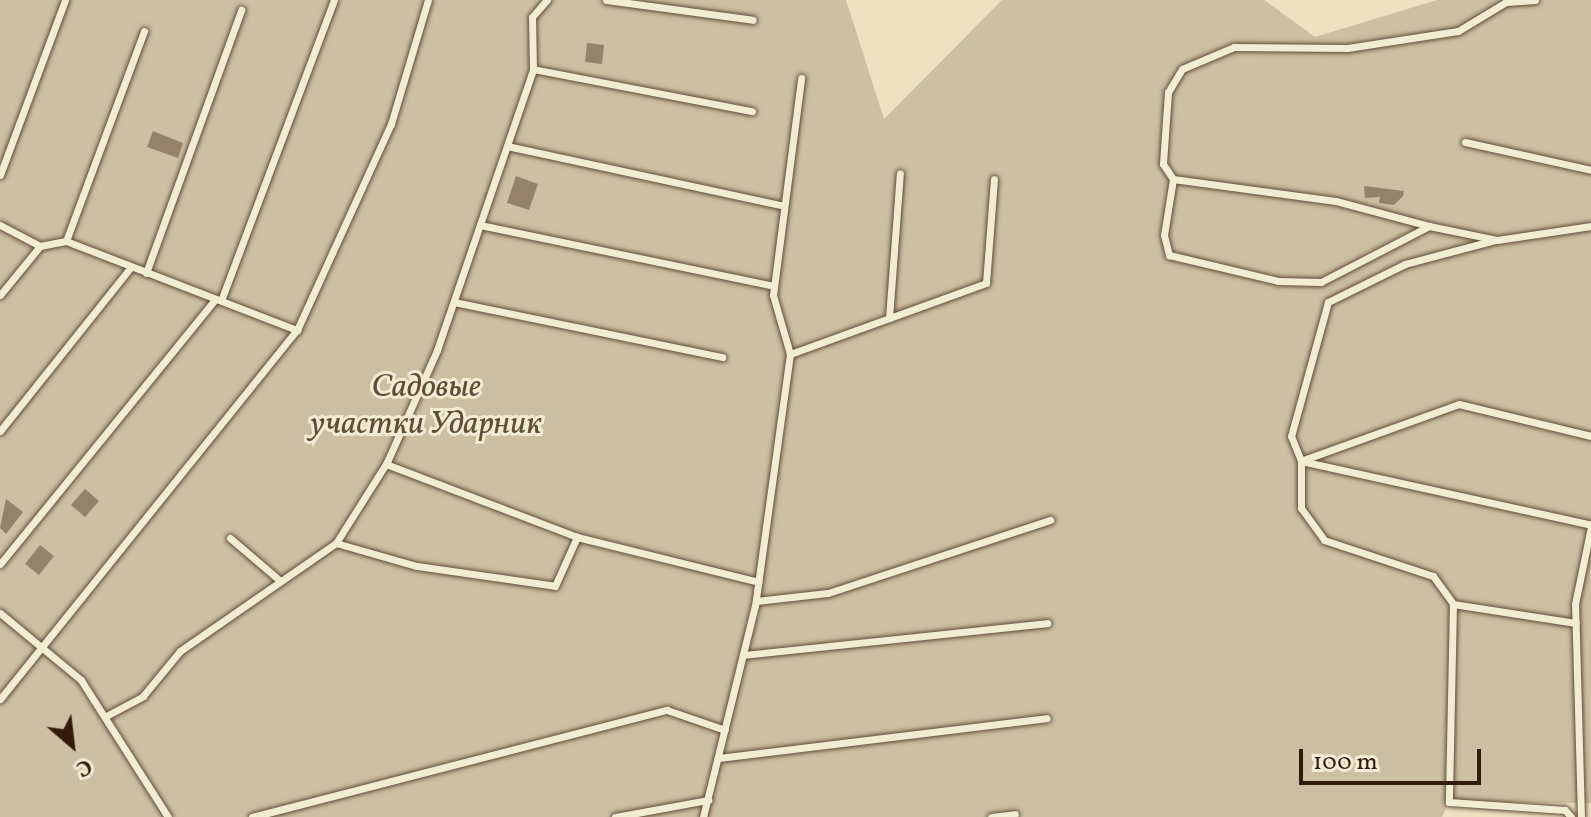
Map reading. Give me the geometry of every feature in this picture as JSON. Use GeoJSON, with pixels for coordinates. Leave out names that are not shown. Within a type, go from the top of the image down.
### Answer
{"type":"FeatureCollection","features":[{"type":"Feature","properties":{"kind":"lane"},"geometry":{"type":"LineString","coordinates":[[0,175],[65,0]]}},
{"type":"Feature","properties":{"kind":"lane"},"geometry":{"type":"LineString","coordinates":[[0,564],[218,299],[334,0]]}},
{"type":"Feature","properties":{"kind":"lane"},"geometry":{"type":"LineString","coordinates":[[0,699],[297,330],[391,124],[428,0]]}},
{"type":"Feature","properties":{"kind":"lane"},"geometry":{"type":"LineString","coordinates":[[108,715],[131,706],[180,651],[278,579],[336,543],[386,464],[454,302],[533,69],[532,17],[547,0]]}},
{"type":"Feature","properties":{"kind":"lane"},"geometry":{"type":"LineString","coordinates":[[606,0],[753,20]]}},
{"type":"Feature","properties":{"kind":"lane"},"geometry":{"type":"LineString","coordinates":[[1429,226],[1321,282],[1278,281],[1169,255],[1164,235],[1173,179],[1163,164],[1168,92],[1182,69],[1234,47],[1347,48],[1458,31],[1506,2],[1535,0]]}},
{"type":"Feature","properties":{"kind":"lane"},"geometry":{"type":"LineString","coordinates":[[146,273],[241,10]]}},
{"type":"Feature","properties":{"kind":"lane"},"geometry":{"type":"LineString","coordinates":[[66,241],[144,31]]}},
{"type":"Feature","properties":{"kind":"lane"},"geometry":{"type":"LineString","coordinates":[[533,69],[752,111]]}},
{"type":"Feature","properties":{"kind":"lane"},"geometry":{"type":"LineString","coordinates":[[703,817],[756,601],[790,354],[774,286],[781,205],[801,78]]}},
{"type":"Feature","properties":{"kind":"lane"},"geometry":{"type":"LineString","coordinates":[[1465,142],[1591,170]]}},
{"type":"Feature","properties":{"kind":"lane"},"geometry":{"type":"LineString","coordinates":[[507,146],[781,205]]}},
{"type":"Feature","properties":{"kind":"lane"},"geometry":{"type":"LineString","coordinates":[[889,318],[900,173]]}},
{"type":"Feature","properties":{"kind":"lane"},"geometry":{"type":"LineString","coordinates":[[790,354],[986,283],[994,179]]}},
{"type":"Feature","properties":{"kind":"lane"},"geometry":{"type":"LineString","coordinates":[[1173,179],[1336,201],[1429,226],[1497,240]]}},
{"type":"Feature","properties":{"kind":"lane"},"geometry":{"type":"LineString","coordinates":[[0,225],[40,246],[66,241],[297,330]]}},
{"type":"Feature","properties":{"kind":"lane"},"geometry":{"type":"LineString","coordinates":[[480,225],[774,286]]}},
{"type":"Feature","properties":{"kind":"lane"},"geometry":{"type":"LineString","coordinates":[[1571,817],[1565,810],[1449,802],[1453,604],[1433,576],[1324,540],[1301,508],[1301,461],[1291,436],[1328,302],[1405,264],[1497,240],[1591,226]]}},
{"type":"Feature","properties":{"kind":"lane"},"geometry":{"type":"LineString","coordinates":[[0,295],[40,246]]}},
{"type":"Feature","properties":{"kind":"lane"},"geometry":{"type":"LineString","coordinates":[[0,431],[131,267]]}},
{"type":"Feature","properties":{"kind":"lane"},"geometry":{"type":"LineString","coordinates":[[454,302],[722,357]]}},
{"type":"Feature","properties":{"kind":"lane"},"geometry":{"type":"LineString","coordinates":[[1301,461],[1459,404],[1591,436]]}},
{"type":"Feature","properties":{"kind":"lane"},"geometry":{"type":"LineString","coordinates":[[1301,461],[1591,526],[1576,623],[1581,638],[1581,817]]}},
{"type":"Feature","properties":{"kind":"lane"},"geometry":{"type":"LineString","coordinates":[[386,464],[577,537],[759,582]]}},
{"type":"Feature","properties":{"kind":"lane"},"geometry":{"type":"LineString","coordinates":[[756,601],[828,593],[1050,520]]}},
{"type":"Feature","properties":{"kind":"lane"},"geometry":{"type":"LineString","coordinates":[[336,543],[417,566],[555,586],[577,537]]}},
{"type":"Feature","properties":{"kind":"lane"},"geometry":{"type":"LineString","coordinates":[[230,538],[278,579]]}},
{"type":"Feature","properties":{"kind":"lane"},"geometry":{"type":"LineString","coordinates":[[1453,604],[1576,623]]}},
{"type":"Feature","properties":{"kind":"lane"},"geometry":{"type":"LineString","coordinates":[[0,613],[41,647],[108,715],[168,817]]}},
{"type":"Feature","properties":{"kind":"lane"},"geometry":{"type":"LineString","coordinates":[[743,655],[1047,623]]}},
{"type":"Feature","properties":{"kind":"lane"},"geometry":{"type":"LineString","coordinates":[[1581,638],[1591,639]]}},
{"type":"Feature","properties":{"kind":"lane"},"geometry":{"type":"LineString","coordinates":[[252,817],[667,710],[725,730]]}},
{"type":"Feature","properties":{"kind":"lane"},"geometry":{"type":"LineString","coordinates":[[718,758],[1047,718]]}},
{"type":"Feature","properties":{"kind":"lane"},"geometry":{"type":"LineString","coordinates":[[615,817],[708,800]]}},
{"type":"Feature","properties":{"kind":"lane"},"geometry":{"type":"LineString","coordinates":[[991,817],[1015,814]]}},
{"type":"Feature","properties":{"kind":"green space","name":"Садовые участки Ударник"},"geometry":{"type":"Polygon","coordinates":[[[0,0],[846,0],[884,119],[1002,0],[1264,0],[1315,37],[1437,0],[1591,0],[1591,803],[1449,802],[1442,817],[0,817],[0,0]]]}},
{"type":"Feature","properties":{"kind":"building"},"geometry":{"type":"Polygon","coordinates":[[[587,43],[604,45],[602,64],[585,62],[587,43]]]}},
{"type":"Feature","properties":{"kind":"building"},"geometry":{"type":"Polygon","coordinates":[[[153,131],[183,143],[178,158],[147,147],[153,131]]]}},
{"type":"Feature","properties":{"kind":"building"},"geometry":{"type":"Polygon","coordinates":[[[516,176],[538,184],[529,210],[507,203],[516,176]]]}},
{"type":"Feature","properties":{"kind":"building"},"geometry":{"type":"Polygon","coordinates":[[[1364,186],[1404,191],[1394,205],[1379,203],[1380,197],[1365,198],[1364,186]]]}},
{"type":"Feature","properties":{"kind":"building"},"geometry":{"type":"Polygon","coordinates":[[[85,489],[99,501],[85,517],[71,505],[85,489]]]}},
{"type":"Feature","properties":{"kind":"building"},"geometry":{"type":"Polygon","coordinates":[[[6,499],[23,512],[6,534],[0,528],[6,499]]]}},
{"type":"Feature","properties":{"kind":"building"},"geometry":{"type":"Polygon","coordinates":[[[40,545],[54,556],[39,575],[25,564],[40,545]]]}}]}
